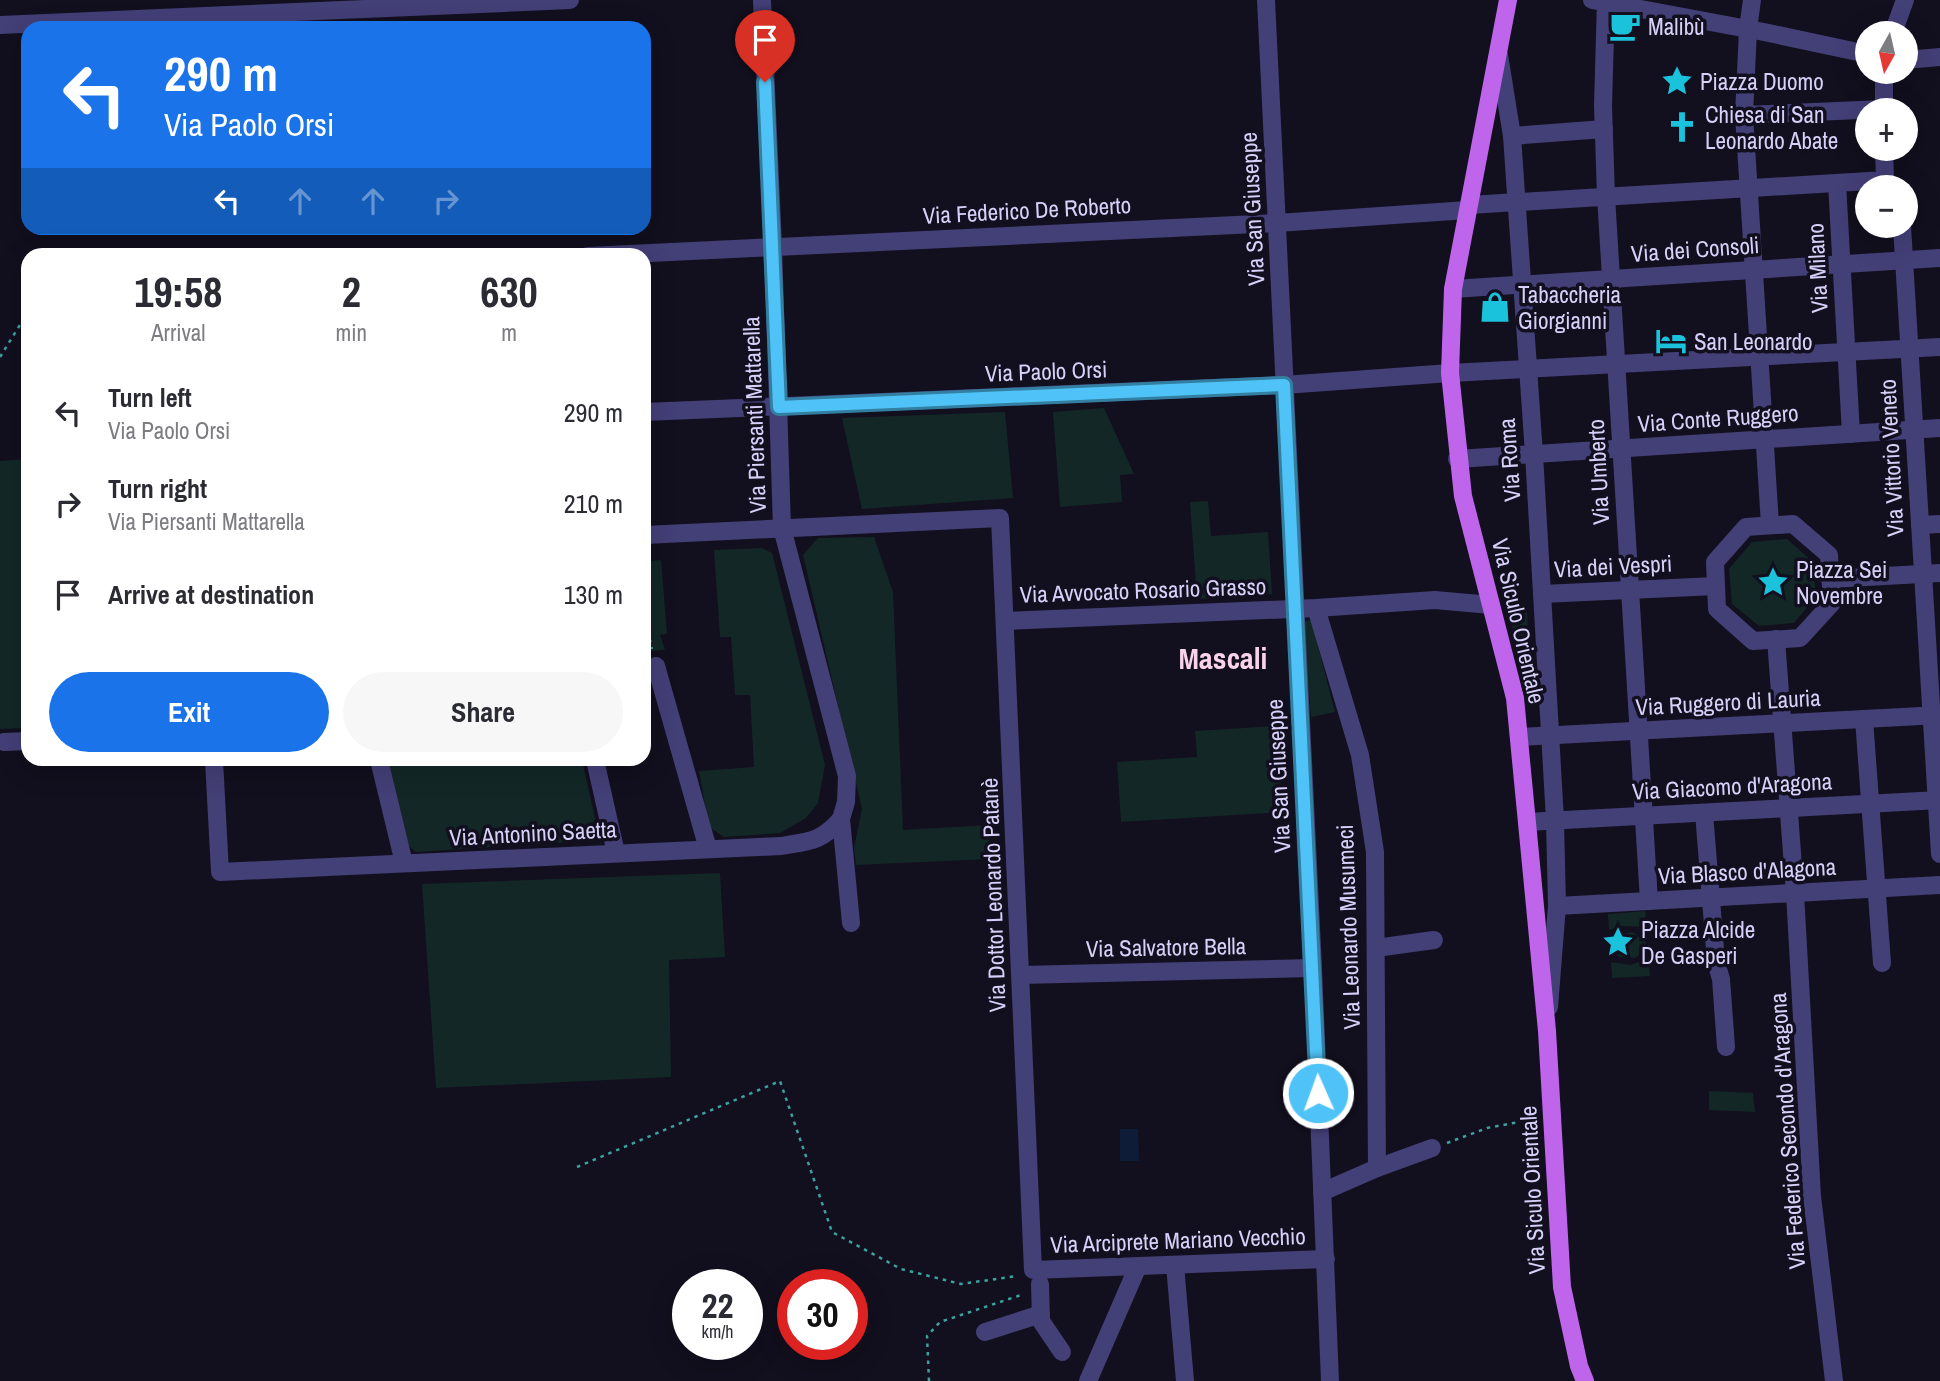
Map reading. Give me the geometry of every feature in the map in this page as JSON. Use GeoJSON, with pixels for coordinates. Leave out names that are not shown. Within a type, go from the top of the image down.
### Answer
{"type":"FeatureCollection","features":[{"type":"Feature","properties":{"kind":"main road","name":"Via Siculo Orientale"},"geometry":{"type":"LineString","coordinates":[[1508,0],[1453,289],[1450,373],[1463,496],[1515,698],[1547,1031],[1562,1287],[1579,1366],[1585,1381]]}},
{"type":"Feature","properties":{"kind":"street"},"geometry":{"type":"LineString","coordinates":[[91,21],[570,0]]}},
{"type":"Feature","properties":{"kind":"street","name":"Via Piersanti Mattarella"},"geometry":{"type":"LineString","coordinates":[[762,0],[782,528],[847,776],[846,802],[841,820],[851,923]]}},
{"type":"Feature","properties":{"kind":"street","name":"Via San Giuseppe"},"geometry":{"type":"LineString","coordinates":[[1266,0],[1313,968],[1330,1381]]}},
{"type":"Feature","properties":{"kind":"street"},"geometry":{"type":"LineString","coordinates":[[1752,0],[1756,30],[1751,115],[1753,270],[1770,526]]}},
{"type":"Feature","properties":{"kind":"street"},"geometry":{"type":"LineString","coordinates":[[1600,1],[1855,51]]}},
{"type":"Feature","properties":{"kind":"street","name":"Via Umberto"},"geometry":{"type":"LineString","coordinates":[[1600,1],[1599,129],[1611,279],[1649,901]]}},
{"type":"Feature","properties":{"kind":"street"},"geometry":{"type":"LineString","coordinates":[[1895,21],[1898,3]]}},
{"type":"Feature","properties":{"kind":"street"},"geometry":{"type":"LineString","coordinates":[[0,25],[21,24]]}},
{"type":"Feature","properties":{"kind":"street","name":"Via Roma"},"geometry":{"type":"LineString","coordinates":[[1499,55],[1512,136],[1555,820],[1558,906],[1547,1031]]}},
{"type":"Feature","properties":{"kind":"street"},"geometry":{"type":"LineString","coordinates":[[1918,59],[1940,57]]}},
{"type":"Feature","properties":{"kind":"street"},"geometry":{"type":"LineString","coordinates":[[1751,115],[1855,111]]}},
{"type":"Feature","properties":{"kind":"street"},"geometry":{"type":"LineString","coordinates":[[1512,136],[1599,129]]}},
{"type":"Feature","properties":{"kind":"street","name":"Via Federico De Roberto"},"geometry":{"type":"LineString","coordinates":[[651,253],[1278,223],[1516,202],[1753,192],[1885,180],[1884,161]]}},
{"type":"Feature","properties":{"kind":"street","name":"Via Milano"},"geometry":{"type":"LineString","coordinates":[[1837,183],[1851,434]]}},
{"type":"Feature","properties":{"kind":"street","name":"Via Vittorio Veneto"},"geometry":{"type":"LineString","coordinates":[[1903,238],[1920,525],[1931,574],[1940,854]]}},
{"type":"Feature","properties":{"kind":"street","name":"Via dei Consoli"},"geometry":{"type":"LineString","coordinates":[[1453,289],[1940,258]]}},
{"type":"Feature","properties":{"kind":"street","name":"Via Paolo Orsi"},"geometry":{"type":"LineString","coordinates":[[651,412],[1284,385],[1450,373],[1940,347]]}},
{"type":"Feature","properties":{"kind":"street","name":"Via Conte Ruggero"},"geometry":{"type":"LineString","coordinates":[[1457,459],[1940,428]]}},
{"type":"Feature","properties":{"kind":"street","name":"Via Dottor Leonardo Patanè"},"geometry":{"type":"LineString","coordinates":[[782,528],[1000,518],[1032,1277],[1041,1314]]}},
{"type":"Feature","properties":{"kind":"street"},"geometry":{"type":"LineString","coordinates":[[1793,524],[1829,555],[1830,579],[1832,603],[1800,638],[1753,640],[1717,609],[1715,562],[1746,527],[1793,524]]}},
{"type":"Feature","properties":{"kind":"street"},"geometry":{"type":"LineString","coordinates":[[1920,525],[1940,524]]}},
{"type":"Feature","properties":{"kind":"street"},"geometry":{"type":"LineString","coordinates":[[651,535],[782,528]]}},
{"type":"Feature","properties":{"kind":"street"},"geometry":{"type":"LineString","coordinates":[[1830,579],[1931,574]]}},
{"type":"Feature","properties":{"kind":"street","name":"Via dei Vespri"},"geometry":{"type":"LineString","coordinates":[[1542,594],[1716,586]]}},
{"type":"Feature","properties":{"kind":"street","name":"Via Avvocato Rosario Grasso"},"geometry":{"type":"LineString","coordinates":[[1005,621],[1316,608],[1435,600],[1491,605]]}},
{"type":"Feature","properties":{"kind":"street","name":"Via Leonardo Musumeci"},"geometry":{"type":"LineString","coordinates":[[1316,608],[1360,755],[1375,852],[1377,1168]]}},
{"type":"Feature","properties":{"kind":"street","name":"Via Federico Secondo d'Aragona"},"geometry":{"type":"LineString","coordinates":[[1776,639],[1795,893],[1812,1196],[1834,1381]]}},
{"type":"Feature","properties":{"kind":"street"},"geometry":{"type":"LineString","coordinates":[[656,666],[708,849]]}},
{"type":"Feature","properties":{"kind":"street","name":"Via Ruggero di Lauria"},"geometry":{"type":"LineString","coordinates":[[1519,737],[1936,715]]}},
{"type":"Feature","properties":{"kind":"street"},"geometry":{"type":"LineString","coordinates":[[1864,719],[1882,963]]}},
{"type":"Feature","properties":{"kind":"street"},"geometry":{"type":"LineString","coordinates":[[4,742],[21,741]]}},
{"type":"Feature","properties":{"kind":"street","name":"Via Antonino Saetta"},"geometry":{"type":"LineString","coordinates":[[214,766],[220,872],[782,846],[816,840],[828,834],[841,820]]}},
{"type":"Feature","properties":{"kind":"street"},"geometry":{"type":"LineString","coordinates":[[380,766],[404,863]]}},
{"type":"Feature","properties":{"kind":"street"},"geometry":{"type":"LineString","coordinates":[[596,766],[616,853]]}},
{"type":"Feature","properties":{"kind":"street","name":"Via Giacomo d'Aragona"},"geometry":{"type":"LineString","coordinates":[[1527,822],[1938,800]]}},
{"type":"Feature","properties":{"kind":"street"},"geometry":{"type":"LineString","coordinates":[[1704,813],[1726,1047]]}},
{"type":"Feature","properties":{"kind":"street","name":"Via Blasco d'Alagona"},"geometry":{"type":"LineString","coordinates":[[1558,906],[1940,885]]}},
{"type":"Feature","properties":{"kind":"street"},"geometry":{"type":"LineString","coordinates":[[1376,948],[1434,940]]}},
{"type":"Feature","properties":{"kind":"street","name":"Via Salvatore Bella"},"geometry":{"type":"LineString","coordinates":[[1021,975],[1313,968]]}},
{"type":"Feature","properties":{"kind":"street"},"geometry":{"type":"LineString","coordinates":[[1322,1192],[1432,1148]]}},
{"type":"Feature","properties":{"kind":"street","name":"Via Arciprete Mariano Vecchio"},"geometry":{"type":"LineString","coordinates":[[1032,1277],[1138,1266],[1326,1259]]}},
{"type":"Feature","properties":{"kind":"street"},"geometry":{"type":"LineString","coordinates":[[1175,1265],[1185,1381]]}},
{"type":"Feature","properties":{"kind":"street"},"geometry":{"type":"LineString","coordinates":[[1087,1381],[1138,1266]]}},
{"type":"Feature","properties":{"kind":"street"},"geometry":{"type":"LineString","coordinates":[[985,1332],[1041,1314],[1041,1321],[1062,1352]]}},
{"type":"Feature","properties":{"kind":"path"},"geometry":{"type":"LineString","coordinates":[[0,358],[21,324]]}},
{"type":"Feature","properties":{"kind":"path"},"geometry":{"type":"LineString","coordinates":[[651,644],[656,666]]}},
{"type":"Feature","properties":{"kind":"path"},"geometry":{"type":"LineString","coordinates":[[577,1167],[780,1081],[832,1232],[901,1269],[961,1284],[1032,1277]]}},
{"type":"Feature","properties":{"kind":"path"},"geometry":{"type":"LineString","coordinates":[[1432,1148],[1487,1128],[1552,1116]]}},
{"type":"Feature","properties":{"kind":"green space"},"geometry":{"type":"Polygon","coordinates":[[[1104,408],[1134,474],[1120,475],[1122,502],[1060,507],[1053,412],[1104,408]]]}},
{"type":"Feature","properties":{"kind":"green space"},"geometry":{"type":"Polygon","coordinates":[[[1005,412],[1013,498],[862,509],[842,418],[1005,412]]]}},
{"type":"Feature","properties":{"kind":"green space"},"geometry":{"type":"Polygon","coordinates":[[[21,460],[21,728],[0,729],[0,461],[21,460]]]}},
{"type":"Feature","properties":{"kind":"green space"},"geometry":{"type":"Polygon","coordinates":[[[1208,501],[1211,536],[1268,532],[1272,594],[1197,599],[1190,502],[1208,501]]]}},
{"type":"Feature","properties":{"kind":"green space"},"geometry":{"type":"Polygon","coordinates":[[[874,537],[893,592],[903,830],[990,825],[989,859],[856,865],[854,848],[862,809],[803,555],[818,538],[874,537]]]}},
{"type":"Feature","properties":{"kind":"green space"},"geometry":{"type":"Polygon","coordinates":[[[1787,539],[1813,562],[1816,597],[1794,623],[1759,626],[1732,604],[1729,569],[1752,542],[1787,539]]]}},
{"type":"Feature","properties":{"kind":"green space"},"geometry":{"type":"Polygon","coordinates":[[[762,548],[772,553],[825,765],[818,803],[806,818],[780,833],[724,837],[709,827],[699,771],[754,767],[750,695],[735,695],[731,637],[720,637],[714,550],[762,548]]]}},
{"type":"Feature","properties":{"kind":"green space"},"geometry":{"type":"Polygon","coordinates":[[[661,560],[667,634],[660,635],[665,650],[651,651],[651,561],[661,560]]]}},
{"type":"Feature","properties":{"kind":"green space"},"geometry":{"type":"Polygon","coordinates":[[[1527,605],[1529,682],[1525,682],[1508,608],[1527,605]]]}},
{"type":"Feature","properties":{"kind":"green space"},"geometry":{"type":"Polygon","coordinates":[[[1311,619],[1335,712],[1311,717],[1303,623],[1311,619]]]}},
{"type":"Feature","properties":{"kind":"green space"},"geometry":{"type":"Polygon","coordinates":[[[1277,726],[1283,812],[1121,822],[1117,762],[1197,757],[1195,731],[1277,726]]]}},
{"type":"Feature","properties":{"kind":"green space"},"geometry":{"type":"Polygon","coordinates":[[[389,766],[583,766],[600,840],[416,852],[409,846],[389,766]]]}},
{"type":"Feature","properties":{"kind":"green space"},"geometry":{"type":"Polygon","coordinates":[[[720,873],[725,957],[669,960],[671,1077],[436,1088],[422,884],[720,873]]]}},
{"type":"Feature","properties":{"kind":"green space"},"geometry":{"type":"Polygon","coordinates":[[[1645,911],[1647,927],[1621,926],[1609,930],[1608,914],[1645,911]]]}},
{"type":"Feature","properties":{"kind":"green space"},"geometry":{"type":"Polygon","coordinates":[[[1632,932],[1646,940],[1646,949],[1635,958],[1619,957],[1610,946],[1619,935],[1632,932]]]}},
{"type":"Feature","properties":{"kind":"green space"},"geometry":{"type":"Polygon","coordinates":[[[1649,959],[1650,976],[1612,978],[1611,962],[1630,965],[1649,959]]]}},
{"type":"Feature","properties":{"kind":"green space"},"geometry":{"type":"Polygon","coordinates":[[[1709,1091],[1753,1093],[1755,1112],[1709,1110],[1709,1091]]]}},
{"type":"Feature","properties":{"kind":"water"},"geometry":{"type":"Polygon","coordinates":[[[1120,1129],[1138,1129],[1139,1161],[1120,1161],[1120,1129]]]}},
{"type":"Feature","properties":{"kind":"place","name":"Malibù"},"geometry":{"type":"Point","coordinates":[1625,26]}},
{"type":"Feature","properties":{"kind":"place","name":"Piazza Duomo"},"geometry":{"type":"Point","coordinates":[1677,81]}},
{"type":"Feature","properties":{"kind":"place","name":"Chiesa di San Leonardo Abate"},"geometry":{"type":"Point","coordinates":[1682,127]}},
{"type":"Feature","properties":{"kind":"place","name":"Tabaccheria Giorgianni"},"geometry":{"type":"Point","coordinates":[1495,307]}},
{"type":"Feature","properties":{"kind":"place","name":"San Leonardo"},"geometry":{"type":"Point","coordinates":[1671,341]}},
{"type":"Feature","properties":{"kind":"place","name":"Piazza Sei Novembre"},"geometry":{"type":"Point","coordinates":[1773,582]}},
{"type":"Feature","properties":{"kind":"place","name":"Piazza Alcide De Gasperi"},"geometry":{"type":"Point","coordinates":[1618,942]}},
{"type":"Feature","properties":{"kind":"district","name":"Mascali"},"geometry":{"type":"Point","coordinates":[1223,658]}},
{"type":"Feature","properties":{"kind":"route"},"geometry":{"type":"LineString","coordinates":[[765,82],[779,407],[1284,385],[1318,1093]]}}]}
